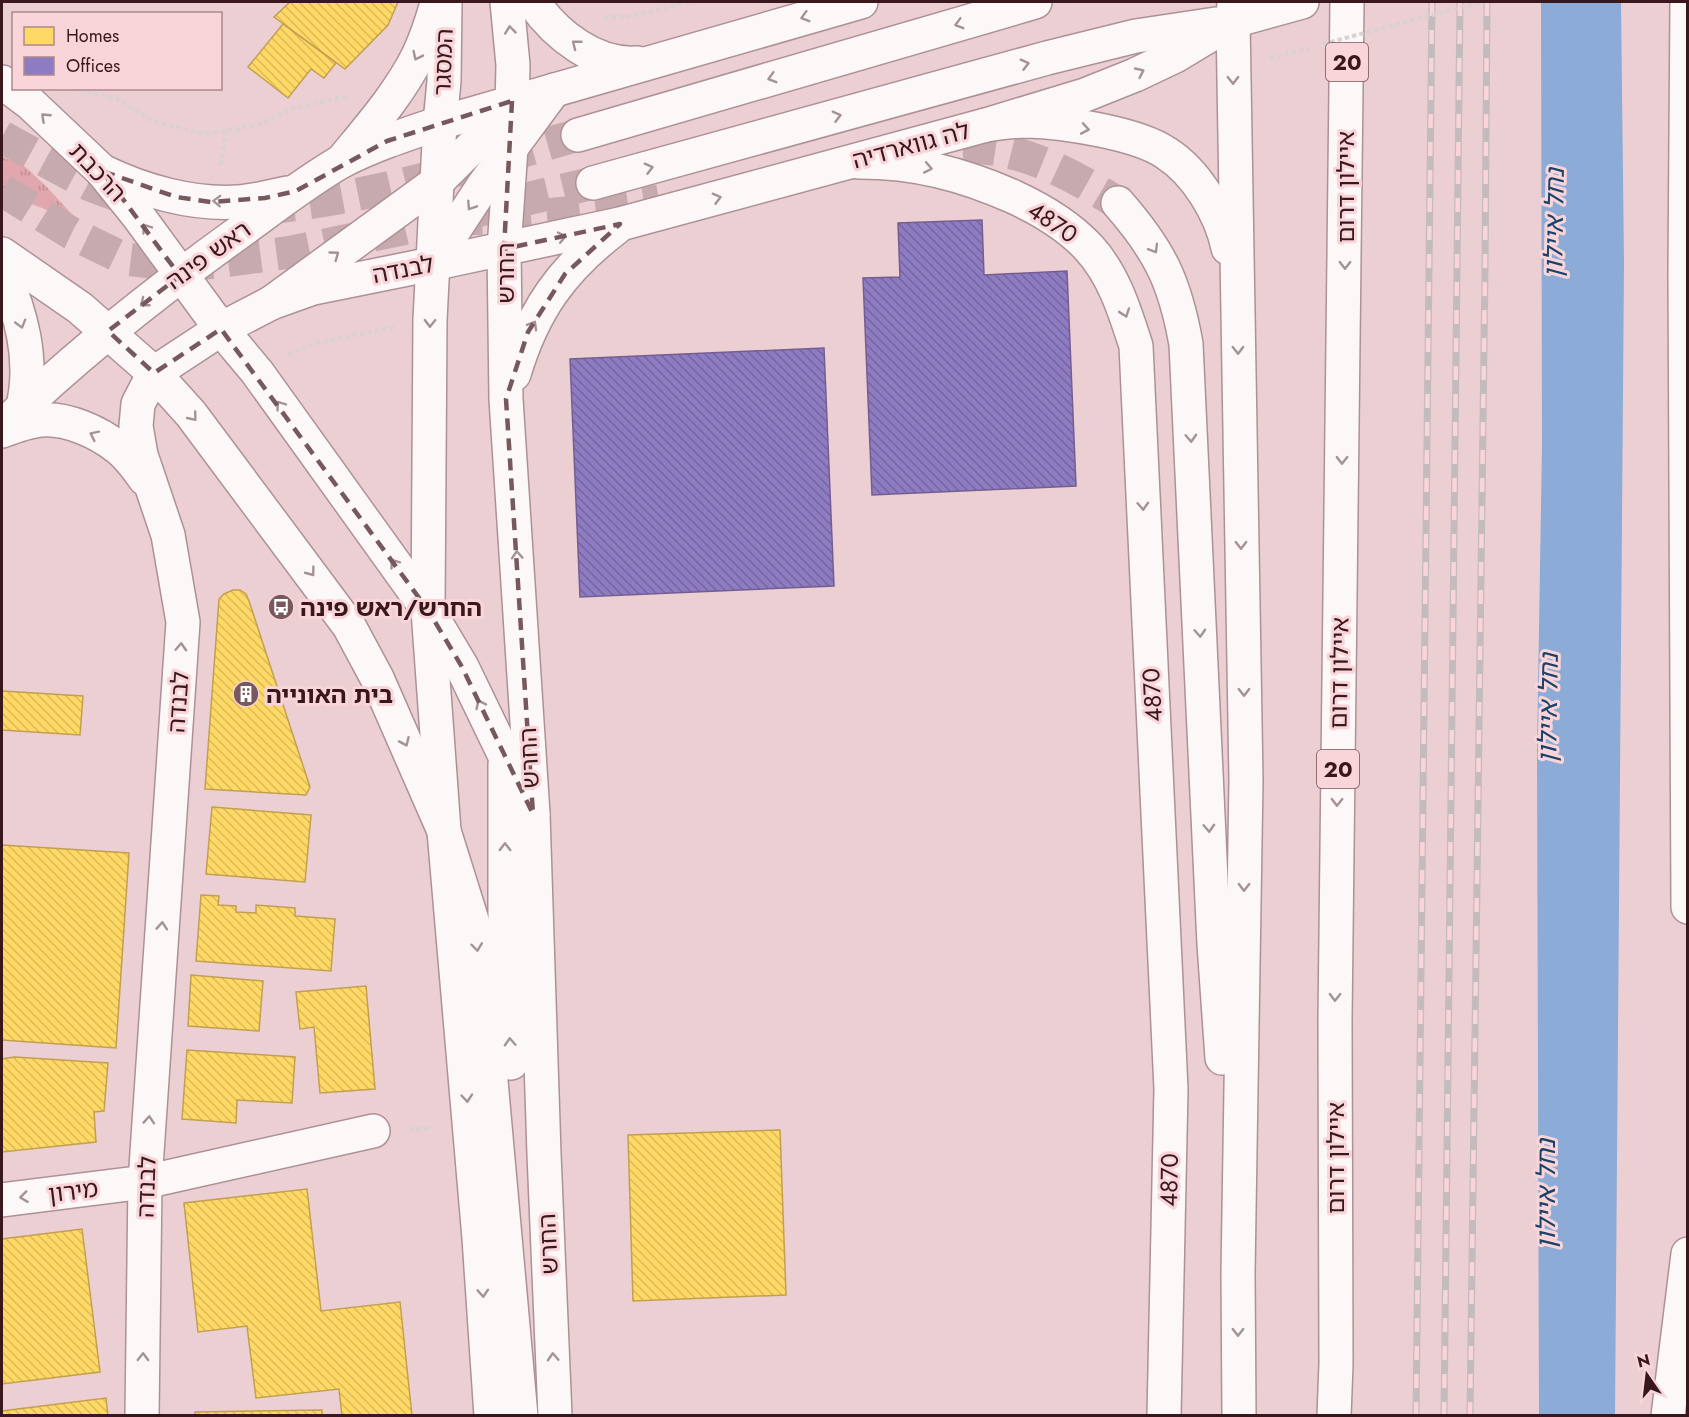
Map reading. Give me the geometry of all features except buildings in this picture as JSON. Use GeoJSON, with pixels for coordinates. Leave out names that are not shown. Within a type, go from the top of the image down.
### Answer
{"type":"FeatureCollection","features":[{"type":"Feature","properties":{"kind":"main road"},"geometry":{"type":"LineString","coordinates":[[342,162],[381,114],[418,56],[438,2]]}},
{"type":"Feature","properties":{"kind":"main road","name":"המסגר"},"geometry":{"type":"LineString","coordinates":[[440,123],[444,81],[445,2]]}},
{"type":"Feature","properties":{"kind":"main road"},"geometry":{"type":"LineString","coordinates":[[272,303],[437,182],[474,145],[512,101],[513,65],[507,2]]}},
{"type":"Feature","properties":{"kind":"main road"},"geometry":{"type":"LineString","coordinates":[[533,2],[569,38],[586,51],[604,60],[624,64],[651,62]]}},
{"type":"Feature","properties":{"kind":"main road"},"geometry":{"type":"LineString","coordinates":[[578,135],[1035,2]]}},
{"type":"Feature","properties":{"kind":"main road","name":"לה גווארדיה"},"geometry":{"type":"LineString","coordinates":[[504,249],[620,224],[1084,95],[1175,56],[1234,11],[1302,2]]}},
{"type":"Feature","properties":{"kind":"main road","name":"איילון דרום"},"geometry":{"type":"LineString","coordinates":[[1334,1416],[1336,1364],[1335,1020],[1347,2]]}},
{"type":"Feature","properties":{"kind":"main road"},"geometry":{"type":"LineString","coordinates":[[1687,2],[1685,272],[1688,907]]}},
{"type":"Feature","properties":{"kind":"main road"},"geometry":{"type":"LineString","coordinates":[[491,1416],[479,1238],[444,831],[428,610],[430,320],[440,123],[844,4]]}},
{"type":"Feature","properties":{"kind":"main road"},"geometry":{"type":"LineString","coordinates":[[592,183],[1047,58],[1234,11],[1236,292],[1246,780],[1238,1273],[1239,1416]]}},
{"type":"Feature","properties":{"kind":"main road","name":"הרכבת"},"geometry":{"type":"LineString","coordinates":[[13,90],[30,103],[102,171],[139,217],[220,329],[256,372],[428,610],[462,667],[533,814]]}},
{"type":"Feature","properties":{"kind":"main road"},"geometry":{"type":"LineString","coordinates":[[432,264],[483,186],[554,90]]}},
{"type":"Feature","properties":{"kind":"main road","name":"החרש"},"geometry":{"type":"LineString","coordinates":[[512,101],[504,249],[506,399],[533,814],[543,1142],[555,1416]]}},
{"type":"Feature","properties":{"kind":"main road"},"geometry":{"type":"LineString","coordinates":[[986,124],[1027,121],[1061,125],[1132,139],[1166,152],[1194,179],[1218,216],[1227,243],[1236,292]]}},
{"type":"Feature","properties":{"kind":"main road","name":"ראש פינה"},"geometry":{"type":"LineString","coordinates":[[12,417],[108,331],[296,191],[342,162],[387,141],[440,123]]}},
{"type":"Feature","properties":{"kind":"main road","name":"4870"},"geometry":{"type":"LineString","coordinates":[[849,162],[911,165],[949,172],[1032,205],[1065,225],[1090,248],[1113,283],[1136,346],[1171,1089],[1164,1416]]}},
{"type":"Feature","properties":{"kind":"main road"},"geometry":{"type":"LineString","coordinates":[[102,171],[125,182],[176,197],[211,202],[238,202],[296,191]]}},
{"type":"Feature","properties":{"kind":"main road"},"geometry":{"type":"LineString","coordinates":[[1118,203],[1142,230],[1157,253],[1171,283],[1181,316],[1186,344],[1214,944],[1238,1273]]}},
{"type":"Feature","properties":{"kind":"main road"},"geometry":{"type":"LineString","coordinates":[[506,399],[528,332],[551,294],[580,257],[620,224]]}},
{"type":"Feature","properties":{"kind":"main road","name":"לבנדה"},"geometry":{"type":"LineString","coordinates":[[142,1416],[145,1182],[183,621],[168,536],[141,454],[136,426],[138,404],[154,373],[220,329],[272,303],[313,288],[504,249]]}},
{"type":"Feature","properties":{"kind":"main road"},"geometry":{"type":"LineString","coordinates":[[2,254],[80,308],[108,331],[154,373],[191,414],[349,626],[377,678],[444,831],[475,930],[521,1416]]}},
{"type":"Feature","properties":{"kind":"main road"},"geometry":{"type":"LineString","coordinates":[[2,269],[25,341],[28,361],[28,385],[12,417]]}},
{"type":"Feature","properties":{"kind":"main road"},"geometry":{"type":"LineString","coordinates":[[2,431],[20,424],[44,420],[70,424],[95,434],[117,447],[135,464],[152,488]]}},
{"type":"Feature","properties":{"kind":"main road"},"geometry":{"type":"LineString","coordinates":[[520,614],[505,756],[505,929],[526,1416]]}},
{"type":"Feature","properties":{"kind":"main road","name":"מירון"},"geometry":{"type":"LineString","coordinates":[[2,1200],[145,1182],[373,1131]]}},
{"type":"Feature","properties":{"kind":"main road"},"geometry":{"type":"LineString","coordinates":[[1668,1416],[1688,1254]]}},
{"type":"Feature","properties":{"kind":"path"},"geometry":{"type":"LineString","coordinates":[[569,38],[594,18],[632,16],[691,2]]}},
{"type":"Feature","properties":{"kind":"path"},"geometry":{"type":"LineString","coordinates":[[1323,45],[1481,2]]}},
{"type":"Feature","properties":{"kind":"path"},"geometry":{"type":"LineString","coordinates":[[78,90],[116,98],[153,121],[205,134],[258,124],[291,109],[368,90],[398,88]]}},
{"type":"Feature","properties":{"kind":"path"},"geometry":{"type":"LineString","coordinates":[[256,372],[280,357],[313,344],[430,320]]}},
{"type":"Feature","properties":{"kind":"highlighted area"},"geometry":{"type":"Polygon","coordinates":[[[512,101],[504,249],[620,224],[565,274],[528,332],[506,399],[533,814],[462,667],[428,610],[221,329],[154,373],[108,331],[180,276],[102,171],[176,197],[211,202],[265,198],[296,191],[387,141],[512,101]]]}},
{"type":"Feature","properties":{"kind":"green space"},"geometry":{"type":"Polygon","coordinates":[[[2,157],[24,166],[77,220],[71,225],[30,203],[2,195],[2,157]]]}},
{"type":"Feature","properties":{"kind":"water","name":"נחל איילון"},"geometry":{"type":"Polygon","coordinates":[[[1541,2],[1621,2],[1624,263],[1615,1415],[1539,1415],[1537,751],[1542,445],[1541,2]]]}},
{"type":"Feature","properties":{"kind":"tunnel"},"geometry":{"type":"LineString","coordinates":[[261,208],[301,204],[421,180],[578,135]]}},
{"type":"Feature","properties":{"kind":"tunnel"},"geometry":{"type":"LineString","coordinates":[[2,137],[90,185],[133,201]]}},
{"type":"Feature","properties":{"kind":"tunnel"},"geometry":{"type":"LineString","coordinates":[[914,155],[966,148],[1001,150],[1054,168],[1118,203]]}},
{"type":"Feature","properties":{"kind":"tunnel"},"geometry":{"type":"LineString","coordinates":[[2,190],[71,233],[125,259],[184,266],[292,252],[402,229],[593,183]]}},
{"type":"Feature","properties":{"kind":"tunnel"},"geometry":{"type":"LineString","coordinates":[[449,219],[554,214],[659,201]]}},
{"type":"Feature","properties":{"kind":"railway"},"geometry":{"type":"LineString","coordinates":[[1416,1416],[1432,2]]}},
{"type":"Feature","properties":{"kind":"railway"},"geometry":{"type":"LineString","coordinates":[[1444,1416],[1460,2]]}},
{"type":"Feature","properties":{"kind":"railway"},"geometry":{"type":"LineString","coordinates":[[1470,1416],[1487,2]]}},
{"type":"Feature","properties":{"kind":"place","name":"החרש/ראש פינה"},"geometry":{"type":"Point","coordinates":[281,607]}},
{"type":"Feature","properties":{"kind":"place","name":"בית האונייה"},"geometry":{"type":"Point","coordinates":[246,694]}}]}
